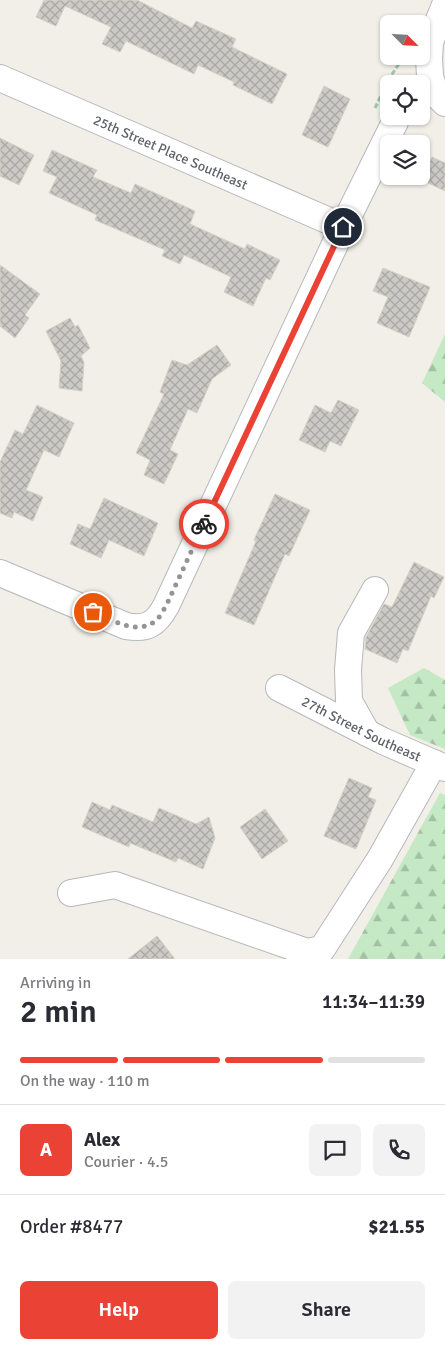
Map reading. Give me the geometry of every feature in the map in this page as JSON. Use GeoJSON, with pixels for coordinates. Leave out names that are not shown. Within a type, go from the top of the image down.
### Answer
{"type":"FeatureCollection","features":[{"type":"Feature","properties":{"kind":"street"},"geometry":{"type":"LineString","coordinates":[[445,5],[430,42],[429,59],[430,76],[435,93],[445,103]]}},
{"type":"Feature","properties":{"kind":"street","name":"25th Street Place Southeast"},"geometry":{"type":"LineString","coordinates":[[0,78],[343,227]]}},
{"type":"Feature","properties":{"kind":"street"},"geometry":{"type":"LineString","coordinates":[[0,573],[126,626],[138,628],[159,618],[343,227],[381,125]]}},
{"type":"Feature","properties":{"kind":"street"},"geometry":{"type":"LineString","coordinates":[[367,733],[349,701],[348,670],[351,633],[376,590]]}},
{"type":"Feature","properties":{"kind":"street","name":"27th Street Southeast"},"geometry":{"type":"LineString","coordinates":[[279,688],[367,733],[439,765]]}},
{"type":"Feature","properties":{"kind":"street"},"geometry":{"type":"LineString","coordinates":[[71,893],[115,885],[307,952],[322,949],[439,765]]}},
{"type":"Feature","properties":{"kind":"green space"},"geometry":{"type":"Polygon","coordinates":[[[445,334],[445,402],[422,383],[445,334]]]}},
{"type":"Feature","properties":{"kind":"green space"},"geometry":{"type":"Polygon","coordinates":[[[424,668],[445,680],[445,749],[410,735],[388,688],[424,668]]]}},
{"type":"Feature","properties":{"kind":"green space"},"geometry":{"type":"Polygon","coordinates":[[[440,793],[445,795],[445,959],[348,959],[440,793]]]}},
{"type":"Feature","properties":{"kind":"building"},"geometry":{"type":"Polygon","coordinates":[[[44,0],[137,0],[192,28],[196,21],[236,39],[232,47],[287,74],[272,104],[233,85],[234,82],[198,65],[194,74],[126,41],[120,52],[102,44],[111,27],[65,6],[56,26],[36,17],[44,0]]]}},
{"type":"Feature","properties":{"kind":"building"},"geometry":{"type":"Polygon","coordinates":[[[324,86],[350,99],[328,147],[302,135],[324,86]]]}},
{"type":"Feature","properties":{"kind":"building"},"geometry":{"type":"Polygon","coordinates":[[[0,138],[34,155],[19,185],[0,176],[0,138]]]}},
{"type":"Feature","properties":{"kind":"building"},"geometry":{"type":"Polygon","coordinates":[[[52,150],[97,170],[93,177],[131,193],[135,184],[195,211],[190,224],[245,249],[247,244],[280,260],[270,280],[266,278],[253,306],[224,292],[231,277],[184,255],[180,264],[162,256],[165,250],[95,220],[97,215],[49,193],[57,177],[43,171],[52,150]]]}},
{"type":"Feature","properties":{"kind":"building"},"geometry":{"type":"Polygon","coordinates":[[[432,157],[445,163],[445,191],[430,184],[430,162],[432,157]]]}},
{"type":"Feature","properties":{"kind":"building"},"geometry":{"type":"Polygon","coordinates":[[[0,265],[40,294],[25,315],[29,318],[15,338],[0,326],[0,265]]]}},
{"type":"Feature","properties":{"kind":"building"},"geometry":{"type":"Polygon","coordinates":[[[383,268],[430,287],[409,337],[377,323],[388,297],[373,291],[383,268]]]}},
{"type":"Feature","properties":{"kind":"building"},"geometry":{"type":"Polygon","coordinates":[[[70,318],[75,327],[78,325],[90,348],[81,356],[84,362],[82,391],[59,388],[61,361],[46,331],[70,318]]]}},
{"type":"Feature","properties":{"kind":"building"},"geometry":{"type":"Polygon","coordinates":[[[217,345],[231,365],[212,379],[197,413],[188,409],[170,450],[178,454],[164,484],[144,475],[150,460],[136,453],[164,394],[160,392],[172,360],[187,365],[217,345]]]}},
{"type":"Feature","properties":{"kind":"building"},"geometry":{"type":"Polygon","coordinates":[[[338,400],[359,410],[341,446],[330,441],[325,452],[299,440],[315,405],[331,413],[338,400]]]}},
{"type":"Feature","properties":{"kind":"building"},"geometry":{"type":"Polygon","coordinates":[[[37,405],[74,423],[59,457],[44,450],[26,490],[43,497],[33,521],[14,512],[12,518],[0,513],[0,462],[15,430],[23,434],[37,405]]]}},
{"type":"Feature","properties":{"kind":"building"},"geometry":{"type":"Polygon","coordinates":[[[275,494],[310,510],[289,556],[285,554],[254,625],[225,613],[256,541],[254,540],[275,494]]]}},
{"type":"Feature","properties":{"kind":"building"},"geometry":{"type":"Polygon","coordinates":[[[104,498],[158,523],[144,556],[109,540],[101,558],[70,544],[78,524],[90,529],[104,498]]]}},
{"type":"Feature","properties":{"kind":"building"},"geometry":{"type":"Polygon","coordinates":[[[414,562],[444,577],[434,598],[431,596],[408,651],[403,649],[397,663],[365,649],[366,637],[384,604],[392,607],[414,562]]]}},
{"type":"Feature","properties":{"kind":"building"},"geometry":{"type":"Polygon","coordinates":[[[349,778],[372,788],[368,797],[376,800],[356,849],[324,836],[349,778]]]}},
{"type":"Feature","properties":{"kind":"building"},"geometry":{"type":"Polygon","coordinates":[[[92,802],[110,810],[112,805],[153,822],[159,808],[196,824],[209,817],[215,838],[203,869],[178,858],[176,862],[130,843],[129,847],[82,827],[92,802]]]}},
{"type":"Feature","properties":{"kind":"building"},"geometry":{"type":"Polygon","coordinates":[[[265,809],[288,841],[262,859],[240,827],[265,809]]]}},
{"type":"Feature","properties":{"kind":"building"},"geometry":{"type":"Polygon","coordinates":[[[157,936],[175,959],[128,959],[157,936]]]}},
{"type":"Feature","properties":{"kind":"way so far"},"geometry":{"type":"LineString","coordinates":[[93,612],[126,626],[138,628],[159,618],[204,524]]}},
{"type":"Feature","properties":{"kind":"route"},"geometry":{"type":"LineString","coordinates":[[204,524],[343,227]]}}]}
